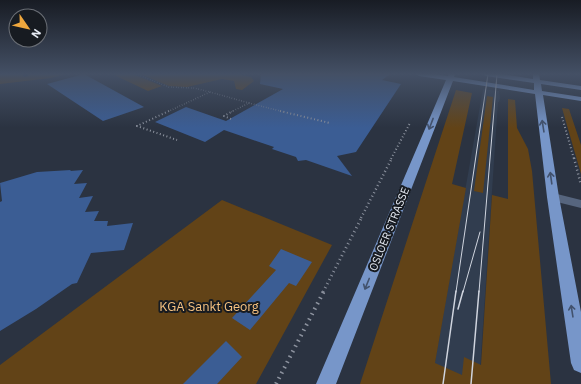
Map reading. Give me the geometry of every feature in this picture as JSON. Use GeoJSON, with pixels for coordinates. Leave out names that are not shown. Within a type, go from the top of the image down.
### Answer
{"type":"FeatureCollection","features":[{"type":"Feature","properties":{"kind":"main road","name":"OSLOER STRASSE"},"geometry":{"type":"LineString","coordinates":[[326,384],[445,92]]}},
{"type":"Feature","properties":{"kind":"main road"},"geometry":{"type":"LineString","coordinates":[[532,92],[581,99]]}},
{"type":"Feature","properties":{"kind":"main road"},"geometry":{"type":"LineString","coordinates":[[538,93],[581,363]]}},
{"type":"Feature","properties":{"kind":"street"},"geometry":{"type":"LineString","coordinates":[[554,197],[581,204]]}},
{"type":"Feature","properties":{"kind":"path"},"geometry":{"type":"LineString","coordinates":[[177,140],[137,126],[210,92],[317,121],[330,123]]}},
{"type":"Feature","properties":{"kind":"path"},"geometry":{"type":"LineString","coordinates":[[231,118],[224,116],[249,103]]}},
{"type":"Feature","properties":{"kind":"path"},"geometry":{"type":"LineString","coordinates":[[562,114],[581,185]]}},
{"type":"Feature","properties":{"kind":"path"},"geometry":{"type":"LineString","coordinates":[[276,384],[411,121]]}},
{"type":"Feature","properties":{"kind":"shaded area"},"geometry":{"type":"Polygon","coordinates":[[[482,92],[499,92],[500,98],[498,102],[479,384],[431,384],[482,92]]]}},
{"type":"Feature","properties":{"kind":"green space"},"geometry":{"type":"Polygon","coordinates":[[[455,92],[472,93],[452,184],[466,188],[435,363],[462,375],[464,357],[481,365],[492,195],[508,199],[508,99],[515,100],[517,128],[528,149],[532,171],[551,384],[360,384],[455,92]]]}},
{"type":"Feature","properties":{"kind":"green space"},"geometry":{"type":"Polygon","coordinates":[[[487,96],[493,97],[483,193],[474,191],[487,96]]]}},
{"type":"Feature","properties":{"kind":"green space"},"geometry":{"type":"Polygon","coordinates":[[[562,108],[569,109],[581,145],[581,174],[562,108]]]}},
{"type":"Feature","properties":{"kind":"green space","name":"KGA Sankt Georg"},"geometry":{"type":"Polygon","coordinates":[[[222,200],[332,245],[256,384],[0,384],[0,365],[222,200]]]}},
{"type":"Feature","properties":{"kind":"building"},"geometry":{"type":"Polygon","coordinates":[[[59,92],[117,92],[144,107],[103,121],[59,92]]]}},
{"type":"Feature","properties":{"kind":"building"},"geometry":{"type":"Polygon","coordinates":[[[278,92],[396,92],[356,152],[337,156],[352,176],[306,160],[298,161],[296,157],[272,149],[274,147],[224,130],[205,142],[155,122],[186,107],[226,121],[278,92]]]}},
{"type":"Feature","properties":{"kind":"building"},"geometry":{"type":"Polygon","coordinates":[[[71,170],[70,171],[83,170],[74,184],[87,183],[79,198],[93,196],[85,212],[99,211],[94,221],[108,221],[107,226],[133,223],[124,250],[91,253],[77,283],[72,284],[36,309],[0,331],[0,202],[2,201],[0,183],[37,172],[71,170]]]}},
{"type":"Feature","properties":{"kind":"building"},"geometry":{"type":"Polygon","coordinates":[[[281,249],[312,262],[296,286],[289,283],[250,330],[232,318],[276,270],[269,266],[281,249]]]}},
{"type":"Feature","properties":{"kind":"building"},"geometry":{"type":"Polygon","coordinates":[[[226,341],[242,357],[217,384],[183,384],[226,341]]]}},
{"type":"Feature","properties":{"kind":"tram line"},"geometry":{"type":"LineString","coordinates":[[456,292],[485,92]]}},
{"type":"Feature","properties":{"kind":"tram line"},"geometry":{"type":"LineString","coordinates":[[479,292],[496,92]]}},
{"type":"Feature","properties":{"kind":"tram line"},"geometry":{"type":"LineString","coordinates":[[463,292],[480,232]]}},
{"type":"Feature","properties":{"kind":"tram line"},"geometry":{"type":"LineString","coordinates":[[443,384],[456,291]]}},
{"type":"Feature","properties":{"kind":"tram line"},"geometry":{"type":"LineString","coordinates":[[458,309],[463,291]]}},
{"type":"Feature","properties":{"kind":"tram line"},"geometry":{"type":"LineString","coordinates":[[471,384],[479,291]]}}]}
